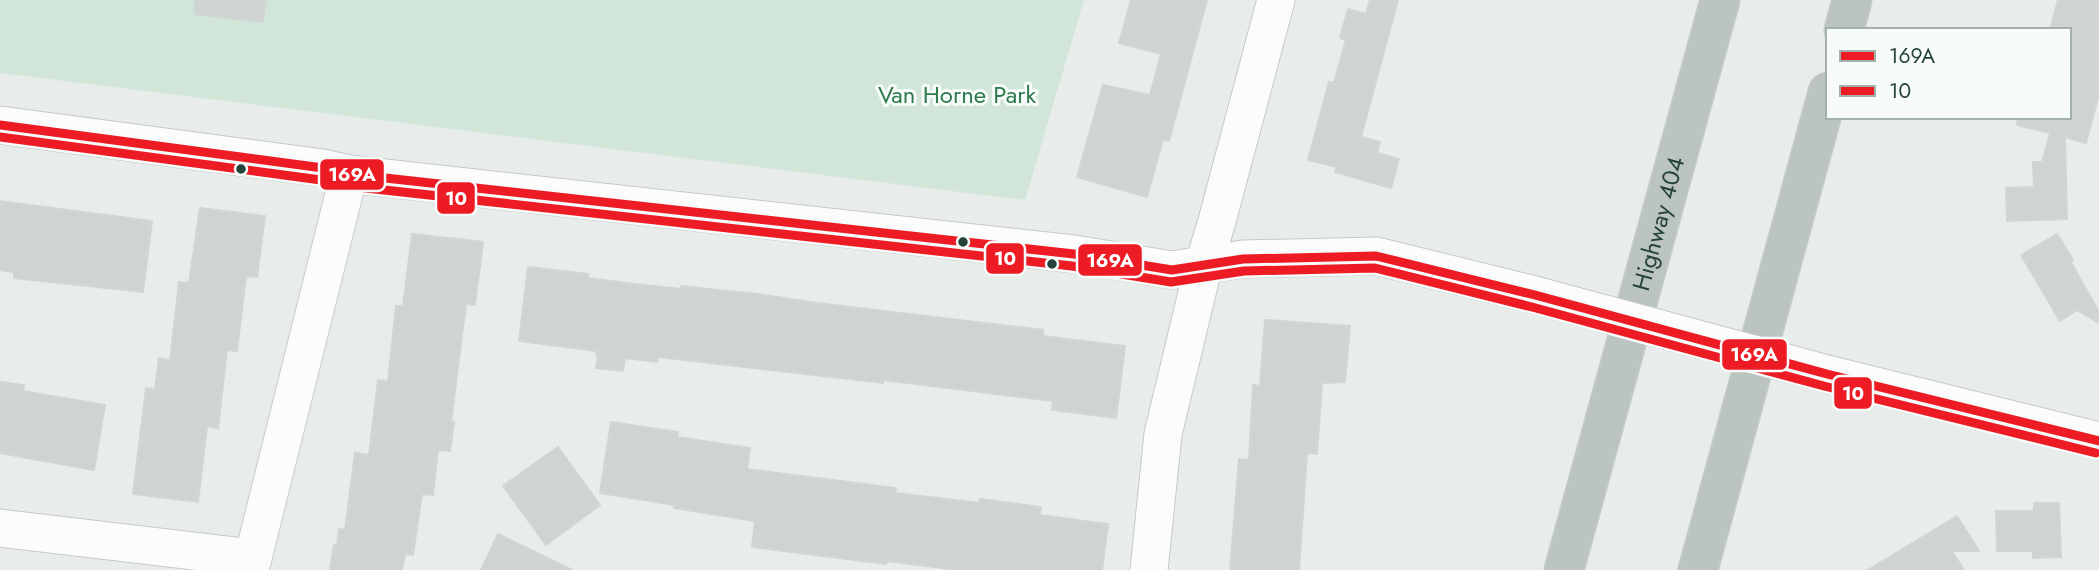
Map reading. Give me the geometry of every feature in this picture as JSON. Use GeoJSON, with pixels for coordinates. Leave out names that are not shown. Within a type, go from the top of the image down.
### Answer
{"type":"FeatureCollection","features":[{"type":"Feature","properties":{"kind":"highway","name":"Highway 404"},"geometry":{"type":"LineString","coordinates":[[1564,570],[1720,0]]}},
{"type":"Feature","properties":{"kind":"highway"},"geometry":{"type":"LineString","coordinates":[[1845,28],[1852,0]]}},
{"type":"Feature","properties":{"kind":"highway"},"geometry":{"type":"LineString","coordinates":[[1698,570],[1826,99]]}},
{"type":"Feature","properties":{"kind":"street"},"geometry":{"type":"LineString","coordinates":[[1149,570],[1163,434],[1204,264],[1276,0]]}},
{"type":"Feature","properties":{"kind":"street"},"geometry":{"type":"LineString","coordinates":[[0,125],[323,168],[349,174],[1074,254],[1172,270],[1243,259],[1376,256],[1535,295],[1827,374],[2099,441]]}},
{"type":"Feature","properties":{"kind":"street"},"geometry":{"type":"LineString","coordinates":[[0,528],[252,564],[349,174]]}},
{"type":"Feature","properties":{"kind":"green space","name":"Van Horne Park"},"geometry":{"type":"Polygon","coordinates":[[[0,0],[1084,0],[1025,200],[0,73],[0,0]]]}},
{"type":"Feature","properties":{"kind":"building"},"geometry":{"type":"Polygon","coordinates":[[[195,0],[266,0],[263,22],[195,14],[195,0]]]}},
{"type":"Feature","properties":{"kind":"building"},"geometry":{"type":"Polygon","coordinates":[[[1131,0],[1207,0],[1169,141],[1163,139],[1147,197],[1077,177],[1103,85],[1150,95],[1161,54],[1119,43],[1131,0]]]}},
{"type":"Feature","properties":{"kind":"building"},"geometry":{"type":"Polygon","coordinates":[[[1370,0],[1398,0],[1361,137],[1380,142],[1377,153],[1399,159],[1391,188],[1335,172],[1337,167],[1308,160],[1329,82],[1334,83],[1346,40],[1340,38],[1348,9],[1366,14],[1370,0]]]}},
{"type":"Feature","properties":{"kind":"building"},"geometry":{"type":"Polygon","coordinates":[[[2058,0],[2099,0],[2099,94],[2086,143],[2065,137],[2067,219],[2007,221],[2006,188],[2034,187],[2033,162],[2042,162],[2050,133],[2017,125],[2018,119],[2071,119],[2071,28],[2051,28],[2058,0]]]}},
{"type":"Feature","properties":{"kind":"building"},"geometry":{"type":"Polygon","coordinates":[[[0,201],[152,221],[143,292],[14,278],[14,272],[0,270],[0,201]]]}},
{"type":"Feature","properties":{"kind":"building"},"geometry":{"type":"Polygon","coordinates":[[[200,208],[265,216],[257,277],[246,276],[237,351],[227,350],[218,428],[207,426],[198,502],[133,494],[146,388],[155,390],[159,358],[170,360],[179,282],[189,283],[200,208]]]}},
{"type":"Feature","properties":{"kind":"building"},"geometry":{"type":"Polygon","coordinates":[[[412,234],[483,242],[475,305],[466,304],[451,422],[454,422],[450,451],[438,450],[433,495],[422,494],[413,555],[405,554],[402,570],[330,570],[339,529],[345,530],[355,453],[369,455],[378,380],[388,382],[396,306],[403,306],[412,234]]]}},
{"type":"Feature","properties":{"kind":"building"},"geometry":{"type":"Polygon","coordinates":[[[2057,234],[2099,312],[2099,323],[2077,310],[2060,321],[2021,255],[2057,234]]]}},
{"type":"Feature","properties":{"kind":"building"},"geometry":{"type":"Polygon","coordinates":[[[528,267],[588,274],[588,278],[635,284],[757,294],[1043,330],[1043,336],[1125,346],[1116,418],[1052,410],[1053,401],[658,357],[657,362],[625,358],[623,371],[596,368],[596,351],[519,341],[528,267]]]}},
{"type":"Feature","properties":{"kind":"building"},"geometry":{"type":"Polygon","coordinates":[[[1265,320],[1350,326],[1345,382],[1322,383],[1317,454],[1307,453],[1299,570],[1230,570],[1239,459],[1249,460],[1253,385],[1260,386],[1265,320]]]}},
{"type":"Feature","properties":{"kind":"building"},"geometry":{"type":"Polygon","coordinates":[[[0,382],[24,385],[23,391],[105,405],[94,470],[0,453],[0,382]]]}},
{"type":"Feature","properties":{"kind":"building"},"geometry":{"type":"Polygon","coordinates":[[[611,422],[678,432],[677,437],[750,448],[747,469],[896,488],[895,493],[980,503],[980,499],[1041,507],[1040,515],[1108,524],[1102,570],[958,570],[752,547],[755,521],[600,493],[611,422]]]}},
{"type":"Feature","properties":{"kind":"building"},"geometry":{"type":"Polygon","coordinates":[[[558,447],[600,505],[546,545],[503,486],[558,447]]]}},
{"type":"Feature","properties":{"kind":"building"},"geometry":{"type":"Polygon","coordinates":[[[2034,503],[2059,503],[2061,557],[2033,558],[2033,551],[1997,551],[1996,511],[2034,511],[2034,503]]]}},
{"type":"Feature","properties":{"kind":"building"},"geometry":{"type":"Polygon","coordinates":[[[1957,516],[1979,551],[1952,551],[1964,570],[1868,570],[1957,516]]]}},
{"type":"Feature","properties":{"kind":"building"},"geometry":{"type":"Polygon","coordinates":[[[498,534],[572,570],[481,570],[498,534]]]}},
{"type":"Feature","properties":{"kind":"transit line","name":"169A"},"geometry":{"type":"LineString","coordinates":[[0,125],[323,168],[349,174],[1074,254],[1172,270],[1243,259],[1376,256],[1535,295],[1827,374],[2099,441]]}},
{"type":"Feature","properties":{"kind":"transit line","name":"10"},"geometry":{"type":"LineString","coordinates":[[0,137],[321,180],[348,186],[1072,266],[1171,282],[1244,271],[1375,268],[1532,307],[1824,386],[2096,453]]}}]}
